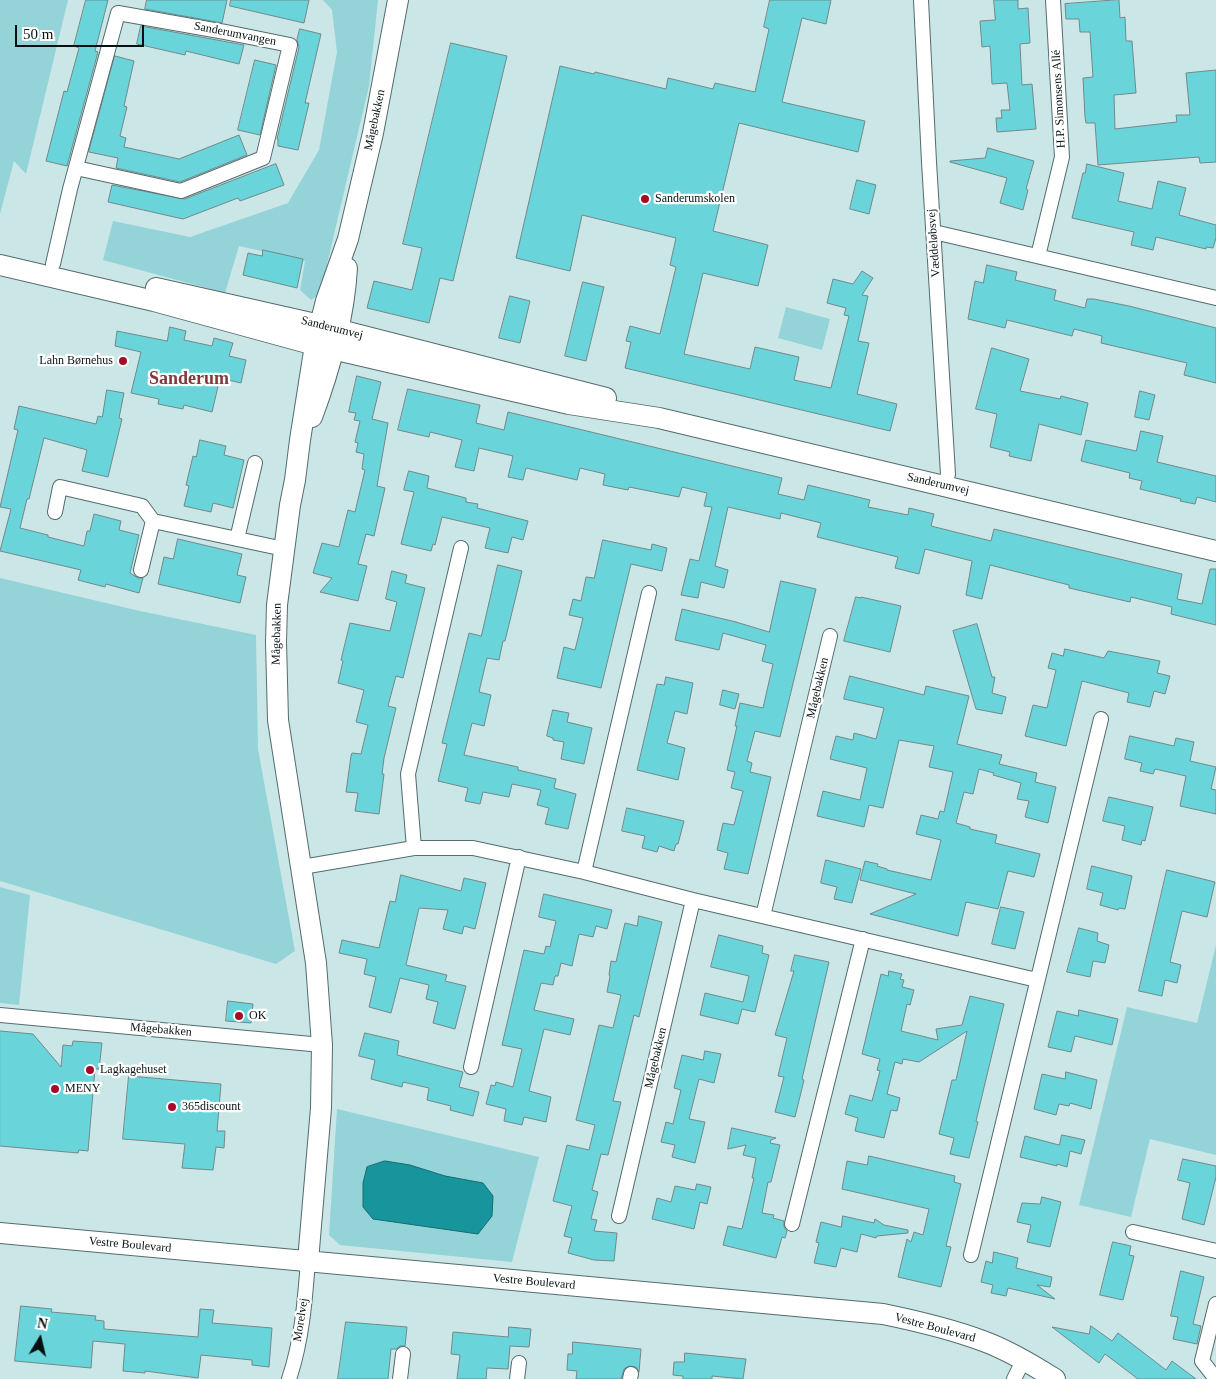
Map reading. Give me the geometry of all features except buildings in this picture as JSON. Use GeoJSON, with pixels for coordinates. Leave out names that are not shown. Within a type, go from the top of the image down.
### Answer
{"type":"FeatureCollection","features":[{"type":"Feature","properties":{"kind":"street","name":"Mågebakken"},"geometry":{"type":"LineString","coordinates":[[308,1261],[322,1108],[322,1045],[316,963],[278,720],[277,605],[298,455],[346,273],[348,239],[373,133],[398,0]]}},
{"type":"Feature","properties":{"kind":"street","name":"Væddeløbsvej"},"geometry":{"type":"LineString","coordinates":[[921,0],[948,474],[945,486]]}},
{"type":"Feature","properties":{"kind":"street","name":"H.P. Simonsens Allé"},"geometry":{"type":"LineString","coordinates":[[1038,256],[1062,157],[1053,0]]}},
{"type":"Feature","properties":{"kind":"street","name":"Sanderumvangen"},"geometry":{"type":"LineString","coordinates":[[53,264],[76,168],[118,13],[290,45],[263,158],[181,192],[76,168]]}},
{"type":"Feature","properties":{"kind":"street"},"geometry":{"type":"LineString","coordinates":[[934,232],[1216,298]]}},
{"type":"Feature","properties":{"kind":"street","name":"Sanderumvej"},"geometry":{"type":"LineString","coordinates":[[0,252],[330,328],[608,398],[659,418]]}},
{"type":"Feature","properties":{"kind":"street","name":"Sanderumvej"},"geometry":{"type":"LineString","coordinates":[[0,265],[154,301],[325,348],[569,404],[659,418],[1216,551]]}},
{"type":"Feature","properties":{"kind":"street"},"geometry":{"type":"LineString","coordinates":[[237,539],[255,462]]}},
{"type":"Feature","properties":{"kind":"street"},"geometry":{"type":"LineString","coordinates":[[54,512],[60,487],[142,506],[153,522],[284,549]]}},
{"type":"Feature","properties":{"kind":"street"},"geometry":{"type":"LineString","coordinates":[[141,570],[153,522]]}},
{"type":"Feature","properties":{"kind":"street"},"geometry":{"type":"LineString","coordinates":[[414,848],[408,774],[461,548]]}},
{"type":"Feature","properties":{"kind":"street"},"geometry":{"type":"LineString","coordinates":[[584,872],[649,593]]}},
{"type":"Feature","properties":{"kind":"street","name":"Mågebakken"},"geometry":{"type":"LineString","coordinates":[[763,916],[830,636]]}},
{"type":"Feature","properties":{"kind":"street"},"geometry":{"type":"LineString","coordinates":[[971,1255],[1101,718]]}},
{"type":"Feature","properties":{"kind":"street"},"geometry":{"type":"LineString","coordinates":[[302,867],[414,848],[473,848],[584,872],[693,900],[1037,980]]}},
{"type":"Feature","properties":{"kind":"street"},"geometry":{"type":"LineString","coordinates":[[471,1067],[519,857]]}},
{"type":"Feature","properties":{"kind":"street","name":"Mågebakken"},"geometry":{"type":"LineString","coordinates":[[619,1216],[693,900]]}},
{"type":"Feature","properties":{"kind":"street"},"geometry":{"type":"LineString","coordinates":[[792,1224],[863,939]]}},
{"type":"Feature","properties":{"kind":"street","name":"Mågebakken"},"geometry":{"type":"LineString","coordinates":[[0,1015],[322,1045]]}},
{"type":"Feature","properties":{"kind":"street"},"geometry":{"type":"LineString","coordinates":[[1133,1232],[1216,1251]]}},
{"type":"Feature","properties":{"kind":"street","name":"Vestre Boulevard"},"geometry":{"type":"LineString","coordinates":[[0,1234],[883,1314],[986,1342],[1055,1379]]}},
{"type":"Feature","properties":{"kind":"street","name":"Morelvej"},"geometry":{"type":"LineString","coordinates":[[289,1379],[306,1294],[308,1261]]}},
{"type":"Feature","properties":{"kind":"street"},"geometry":{"type":"LineString","coordinates":[[1216,1304],[1202,1361],[1216,1379]]}},
{"type":"Feature","properties":{"kind":"street"},"geometry":{"type":"LineString","coordinates":[[400,1379],[403,1354]]}},
{"type":"Feature","properties":{"kind":"street"},"geometry":{"type":"LineString","coordinates":[[1014,1379],[1023,1361]]}},
{"type":"Feature","properties":{"kind":"street"},"geometry":{"type":"LineString","coordinates":[[517,1379],[519,1363]]}},
{"type":"Feature","properties":{"kind":"shaded area"},"geometry":{"type":"Polygon","coordinates":[[[0,0],[68,0],[26,174],[14,161],[0,214],[0,0]]]}},
{"type":"Feature","properties":{"kind":"shaded area"},"geometry":{"type":"Polygon","coordinates":[[[323,0],[378,0],[369,86],[320,294],[311,300],[300,290],[305,261],[239,246],[225,293],[103,260],[113,221],[190,237],[288,203],[319,150],[337,52],[332,10],[323,0]]]}},
{"type":"Feature","properties":{"kind":"shaded area"},"geometry":{"type":"Polygon","coordinates":[[[786,307],[830,319],[822,350],[778,338],[786,307]]]}},
{"type":"Feature","properties":{"kind":"shaded area"},"geometry":{"type":"Polygon","coordinates":[[[0,578],[140,611],[256,635],[258,749],[295,951],[276,964],[0,881],[0,578]]]}},
{"type":"Feature","properties":{"kind":"shaded area"},"geometry":{"type":"Polygon","coordinates":[[[0,887],[30,895],[19,1005],[0,1003],[0,887]]]}},
{"type":"Feature","properties":{"kind":"shaded area"},"geometry":{"type":"Polygon","coordinates":[[[1216,945],[1216,1155],[1150,1139],[1131,1217],[1079,1205],[1127,1007],[1197,1023],[1216,945]]]}},
{"type":"Feature","properties":{"kind":"shaded area"},"geometry":{"type":"Polygon","coordinates":[[[337,1109],[539,1157],[512,1262],[340,1245],[329,1235],[337,1109]]]}},
{"type":"Feature","properties":{"kind":"shaded area"},"geometry":{"type":"Polygon","coordinates":[[[385,1161],[410,1165],[445,1176],[483,1183],[493,1196],[492,1216],[478,1234],[373,1219],[363,1207],[363,1183],[367,1167],[385,1161]]]}},
{"type":"Feature","properties":{"kind":"place","name":"Sanderumskolen"},"geometry":{"type":"Point","coordinates":[645,199]}},
{"type":"Feature","properties":{"kind":"place","name":"Lahn Børnehus"},"geometry":{"type":"Point","coordinates":[123,361]}},
{"type":"Feature","properties":{"kind":"place","name":"OK"},"geometry":{"type":"Point","coordinates":[239,1016]}},
{"type":"Feature","properties":{"kind":"place","name":"Lagkagehuset"},"geometry":{"type":"Point","coordinates":[90,1070]}},
{"type":"Feature","properties":{"kind":"place","name":"MENY"},"geometry":{"type":"Point","coordinates":[55,1089]}},
{"type":"Feature","properties":{"kind":"place","name":"365discount"},"geometry":{"type":"Point","coordinates":[172,1107]}},
{"type":"Feature","properties":{"kind":"district","name":"Sanderum"},"geometry":{"type":"Point","coordinates":[189,379]}}]}
